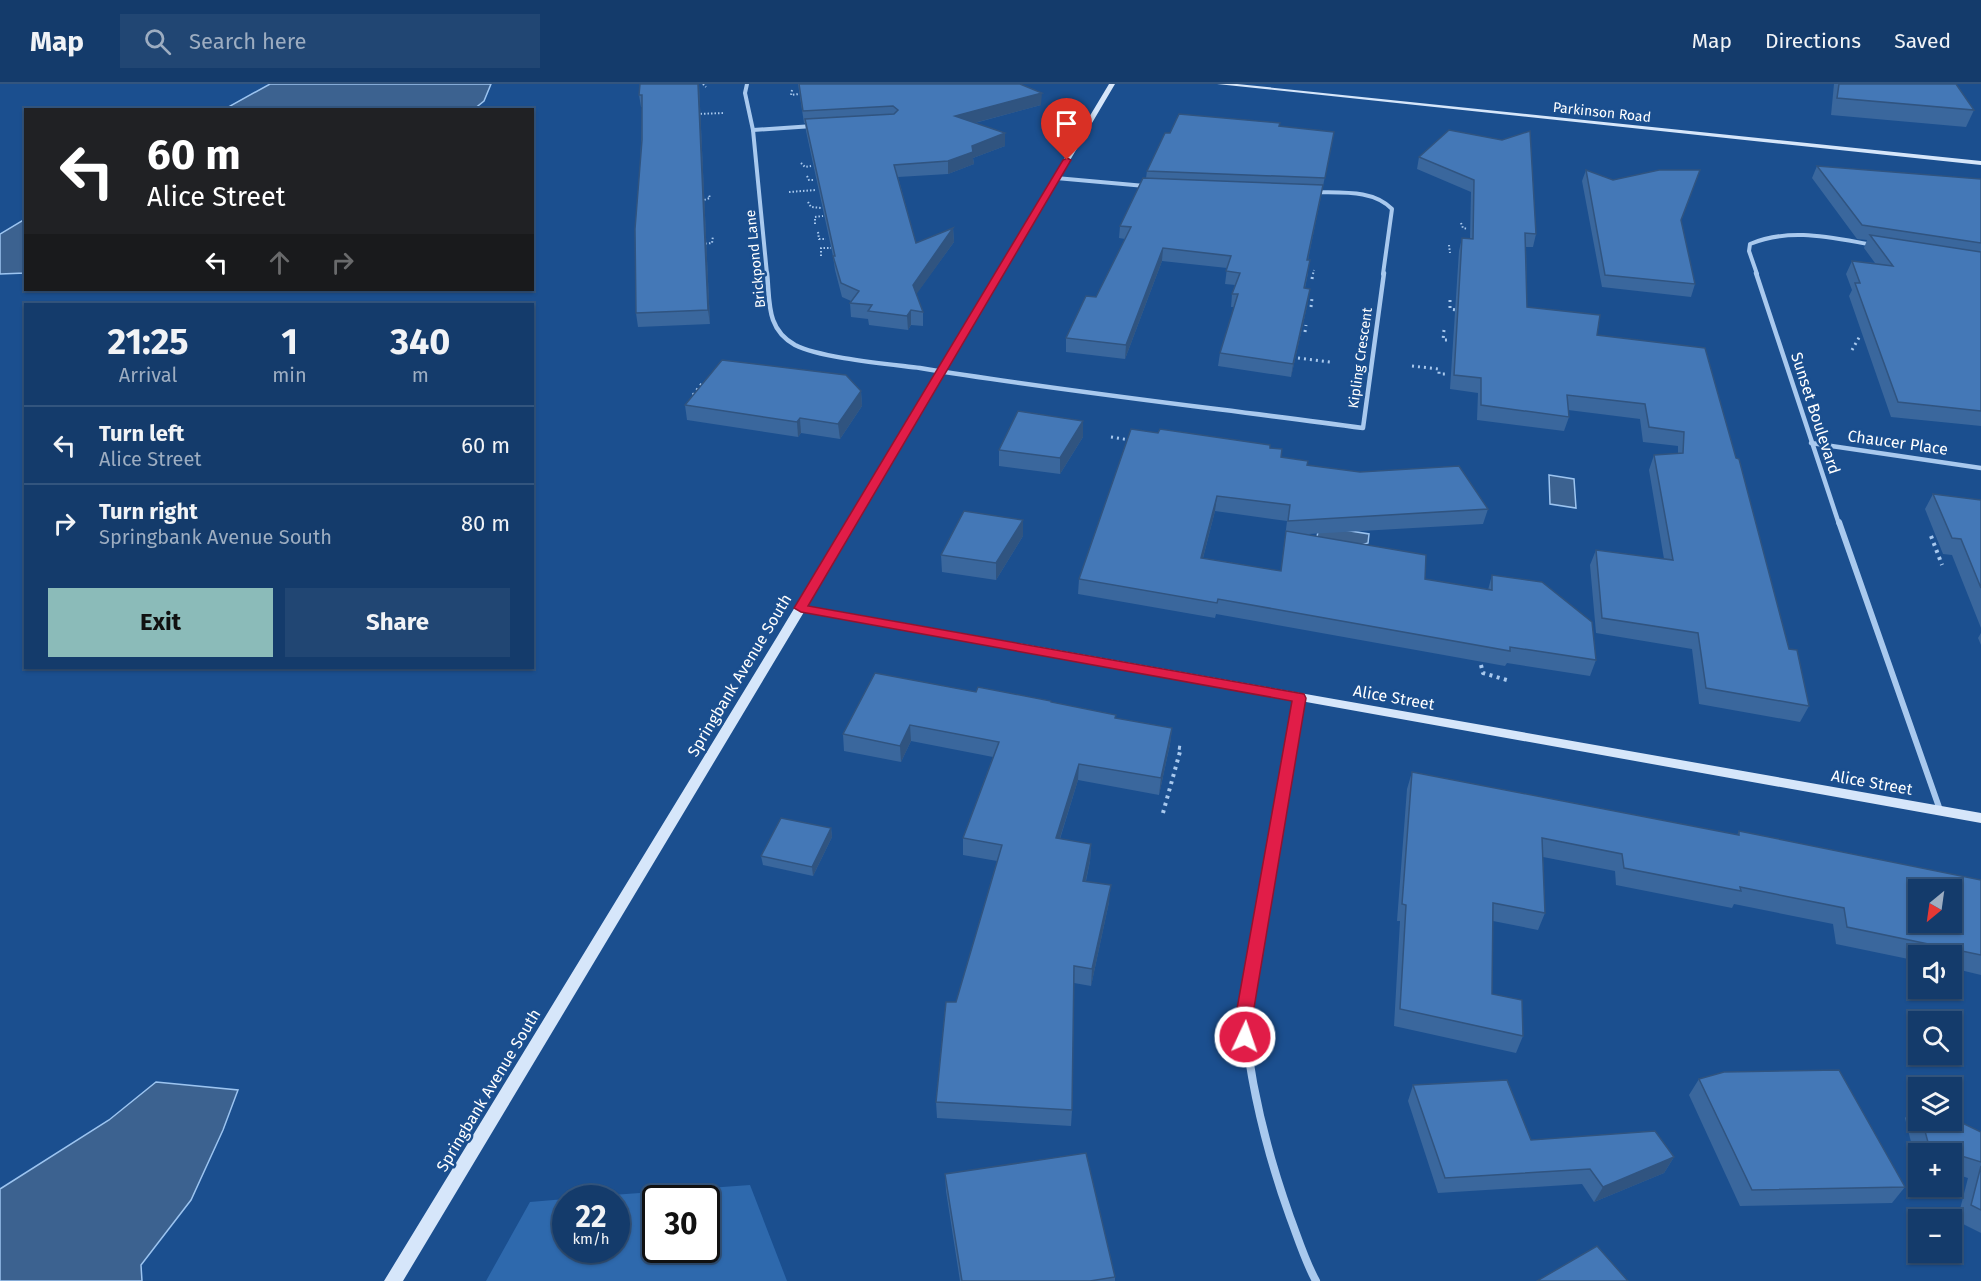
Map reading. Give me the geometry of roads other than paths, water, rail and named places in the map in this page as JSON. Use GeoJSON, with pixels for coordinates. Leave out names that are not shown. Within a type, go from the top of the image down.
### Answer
{"type":"FeatureCollection","features":[{"type":"Feature","properties":{"kind":"main road","name":"Springbank Avenue South"},"geometry":{"type":"LineString","coordinates":[[393,1281],[801,608],[1112,84]]}},
{"type":"Feature","properties":{"kind":"main road","name":"Parkinson Road"},"geometry":{"type":"LineString","coordinates":[[1220,84],[1981,163]]}},
{"type":"Feature","properties":{"kind":"main road","name":"Alice Street"},"geometry":{"type":"LineString","coordinates":[[801,608],[1981,818]]}},
{"type":"Feature","properties":{"kind":"street","name":"Brickpond Lane"},"geometry":{"type":"LineString","coordinates":[[747,84],[745,91],[753,130],[773,326],[795,345],[816,352],[942,372]]}},
{"type":"Feature","properties":{"kind":"street"},"geometry":{"type":"LineString","coordinates":[[753,130],[821,126]]}},
{"type":"Feature","properties":{"kind":"street"},"geometry":{"type":"LineString","coordinates":[[1056,178],[1147,186]]}},
{"type":"Feature","properties":{"kind":"street","name":"Kipling Crescent"},"geometry":{"type":"LineString","coordinates":[[942,372],[1363,428],[1392,209],[1388,202],[1371,196],[1309,192]]}},
{"type":"Feature","properties":{"kind":"street","name":"Sunset Boulevard"},"geometry":{"type":"LineString","coordinates":[[1883,247],[1790,235],[1771,236],[1750,244],[1749,251],[1811,443],[1940,810]]}},
{"type":"Feature","properties":{"kind":"street","name":"Chaucer Place"},"geometry":{"type":"LineString","coordinates":[[1811,443],[1981,468]]}},
{"type":"Feature","properties":{"kind":"street"},"geometry":{"type":"LineString","coordinates":[[1299,698],[1244,1020],[1246,1048],[1258,1110],[1279,1188],[1316,1281]]}}]}
